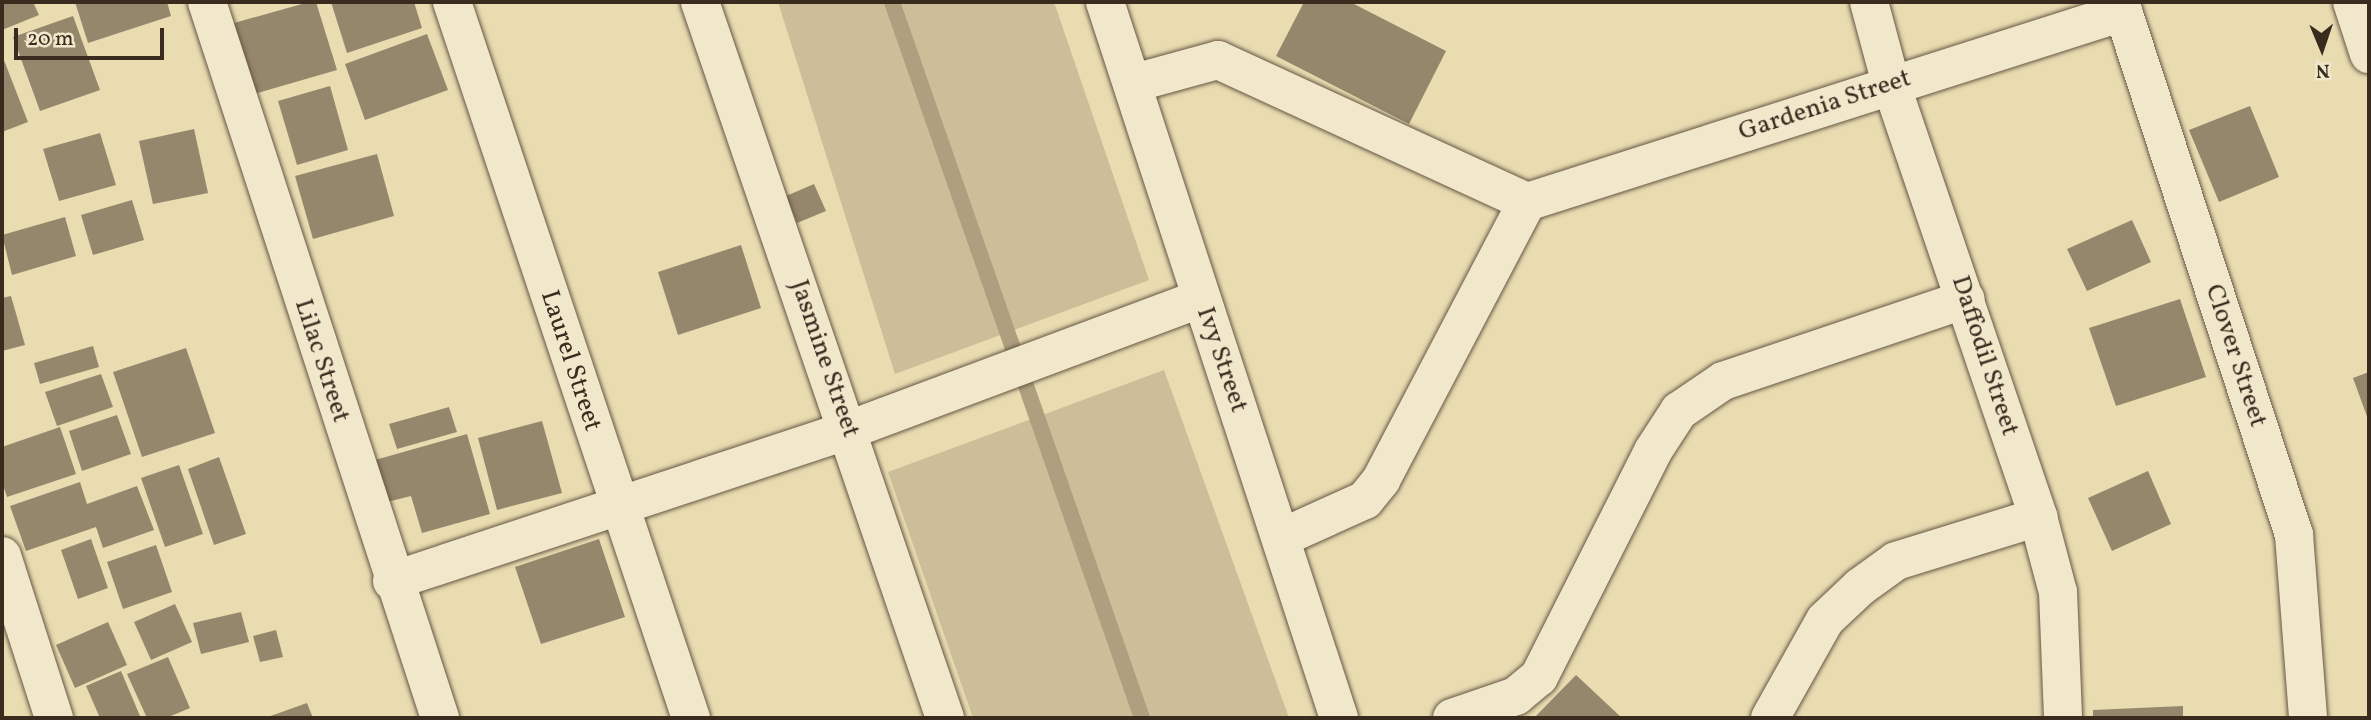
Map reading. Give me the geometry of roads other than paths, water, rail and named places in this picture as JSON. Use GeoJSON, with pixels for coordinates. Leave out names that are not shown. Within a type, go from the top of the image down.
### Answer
{"type":"FeatureCollection","features":[{"type":"Feature","properties":{"kind":"street","name":"Lilac Street"},"geometry":{"type":"LineString","coordinates":[[207,2],[392,581],[440,718]]}},
{"type":"Feature","properties":{"kind":"street","name":"Laurel Street"},"geometry":{"type":"LineString","coordinates":[[452,2],[617,505],[691,718]]}},
{"type":"Feature","properties":{"kind":"street","name":"Jasmine Street"},"geometry":{"type":"LineString","coordinates":[[700,2],[849,430],[945,718]]}},
{"type":"Feature","properties":{"kind":"street","name":"Ivy Street"},"geometry":{"type":"LineString","coordinates":[[1105,2],[1134,83],[1200,299],[1283,537],[1339,718]]}},
{"type":"Feature","properties":{"kind":"street","name":"Daffodil Street"},"geometry":{"type":"LineString","coordinates":[[1868,2],[1891,84],[2038,517],[2057,592],[2063,718]]}},
{"type":"Feature","properties":{"kind":"street"},"geometry":{"type":"LineString","coordinates":[[2352,2],[2369,54]]}},
{"type":"Feature","properties":{"kind":"street","name":"Gardenia Street"},"geometry":{"type":"LineString","coordinates":[[1528,202],[2121,7]]}},
{"type":"Feature","properties":{"kind":"street","name":"Clover Street"},"geometry":{"type":"LineString","coordinates":[[2121,7],[2294,535],[2308,718]]}},
{"type":"Feature","properties":{"kind":"street"},"geometry":{"type":"LineString","coordinates":[[1134,83],[1217,60],[1528,202],[1381,480],[1365,499],[1283,537]]}},
{"type":"Feature","properties":{"kind":"street"},"geometry":{"type":"LineString","coordinates":[[392,581],[849,430],[1097,341],[1200,299]]}},
{"type":"Feature","properties":{"kind":"street"},"geometry":{"type":"LineString","coordinates":[[1452,718],[1516,696],[1539,677],[1647,464],[1679,411],[1723,381],[1966,299]]}},
{"type":"Feature","properties":{"kind":"street"},"geometry":{"type":"LineString","coordinates":[[1770,718],[1825,620],[1860,587],[1896,561],[2038,517]]}},
{"type":"Feature","properties":{"kind":"street"},"geometry":{"type":"LineString","coordinates":[[2,556],[54,718]]}},
{"type":"Feature","properties":{"kind":"waterway"},"geometry":{"type":"LineString","coordinates":[[892,2],[1142,718]]}}]}
